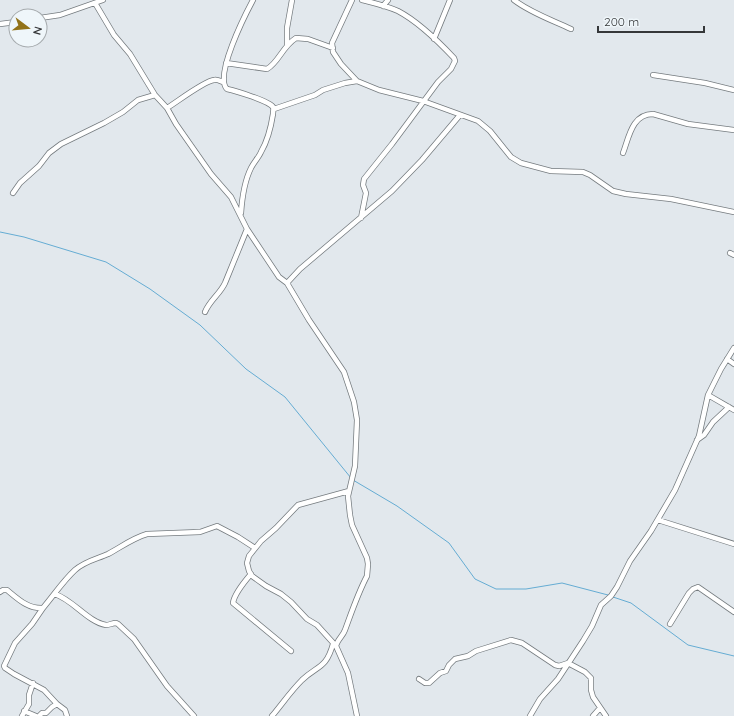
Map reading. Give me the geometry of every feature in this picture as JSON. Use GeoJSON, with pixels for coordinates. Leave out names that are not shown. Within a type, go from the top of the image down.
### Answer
{"type":"FeatureCollection","features":[{"type":"Feature","properties":{"kind":"street"},"geometry":{"type":"LineString","coordinates":[[48,17],[60,15],[103,0]]}},
{"type":"Feature","properties":{"kind":"street"},"geometry":{"type":"LineString","coordinates":[[253,0],[226,63],[223,82],[227,89],[260,100],[271,105],[274,109]]}},
{"type":"Feature","properties":{"kind":"street"},"geometry":{"type":"LineString","coordinates":[[287,45],[287,28],[292,0]]}},
{"type":"Feature","properties":{"kind":"street"},"geometry":{"type":"LineString","coordinates":[[352,0],[332,43],[333,52],[341,64],[357,81],[379,90],[423,101],[482,123],[511,157],[521,163],[551,171],[583,172],[590,175],[613,191],[698,204],[734,212]]}},
{"type":"Feature","properties":{"kind":"street"},"geometry":{"type":"LineString","coordinates":[[361,218],[366,193],[363,185],[364,179],[392,144],[423,101],[451,69],[455,61],[454,58],[434,39],[409,18],[398,11],[362,0]]}},
{"type":"Feature","properties":{"kind":"street"},"geometry":{"type":"LineString","coordinates":[[384,6],[388,0]]}},
{"type":"Feature","properties":{"kind":"street"},"geometry":{"type":"LineString","coordinates":[[434,39],[450,0]]}},
{"type":"Feature","properties":{"kind":"street"},"geometry":{"type":"LineString","coordinates":[[514,0],[534,13],[571,29]]}},
{"type":"Feature","properties":{"kind":"street"},"geometry":{"type":"LineString","coordinates":[[95,3],[114,35],[130,54],[155,95],[167,108],[176,124],[205,166],[231,197],[247,229],[279,277],[287,283],[309,320],[337,359],[350,387],[357,420],[355,466],[348,496],[352,525],[367,558],[368,570],[349,616],[345,630],[330,656],[322,666],[301,681],[272,716]]}},
{"type":"Feature","properties":{"kind":"street"},"geometry":{"type":"LineString","coordinates":[[226,63],[268,69],[276,61],[287,45],[296,38],[308,39],[333,48]]}},
{"type":"Feature","properties":{"kind":"street"},"geometry":{"type":"LineString","coordinates":[[653,75],[710,84],[734,90]]}},
{"type":"Feature","properties":{"kind":"street"},"geometry":{"type":"LineString","coordinates":[[167,108],[197,88],[211,81],[217,80],[223,82]]}},
{"type":"Feature","properties":{"kind":"street"},"geometry":{"type":"LineString","coordinates":[[274,109],[315,95],[323,90],[346,82],[357,81]]}},
{"type":"Feature","properties":{"kind":"street"},"geometry":{"type":"LineString","coordinates":[[13,193],[20,183],[39,166],[49,153],[61,144],[104,123],[123,112],[138,100],[155,95]]}},
{"type":"Feature","properties":{"kind":"street"},"geometry":{"type":"LineString","coordinates":[[240,214],[242,199],[251,167],[261,153],[266,142],[274,109]]}},
{"type":"Feature","properties":{"kind":"street"},"geometry":{"type":"LineString","coordinates":[[623,153],[634,122],[647,114],[653,114],[688,124],[734,130]]}},
{"type":"Feature","properties":{"kind":"street"},"geometry":{"type":"LineString","coordinates":[[287,283],[300,269],[392,191],[422,160],[460,115]]}},
{"type":"Feature","properties":{"kind":"street"},"geometry":{"type":"LineString","coordinates":[[205,312],[214,296],[221,290],[247,229]]}},
{"type":"Feature","properties":{"kind":"street"},"geometry":{"type":"LineString","coordinates":[[530,716],[540,699],[557,681],[592,626],[601,605],[611,596],[630,561],[658,520],[675,490],[697,440],[708,395],[734,348]]}},
{"type":"Feature","properties":{"kind":"street"},"geometry":{"type":"LineString","coordinates":[[727,359],[734,364]]}},
{"type":"Feature","properties":{"kind":"street"},"geometry":{"type":"LineString","coordinates":[[708,395],[734,410]]}},
{"type":"Feature","properties":{"kind":"street"},"geometry":{"type":"LineString","coordinates":[[697,440],[704,435],[713,422],[729,407]]}},
{"type":"Feature","properties":{"kind":"street"},"geometry":{"type":"LineString","coordinates":[[349,491],[298,505],[255,548],[249,556],[247,563],[251,574],[257,580],[281,594],[291,602],[307,619],[318,626],[335,645],[348,673],[357,716]]}},
{"type":"Feature","properties":{"kind":"street"},"geometry":{"type":"LineString","coordinates":[[658,520],[734,544]]}},
{"type":"Feature","properties":{"kind":"street"},"geometry":{"type":"LineString","coordinates":[[67,716],[67,712],[44,690],[14,674],[4,666],[15,643],[32,624],[67,578],[85,563],[108,554],[140,536],[147,534],[200,532],[217,526],[255,548]]}},
{"type":"Feature","properties":{"kind":"street"},"geometry":{"type":"LineString","coordinates":[[251,574],[241,587],[233,603],[291,651]]}},
{"type":"Feature","properties":{"kind":"street"},"geometry":{"type":"LineString","coordinates":[[670,624],[689,592],[695,588],[700,588],[734,612]]}},
{"type":"Feature","properties":{"kind":"street"},"geometry":{"type":"LineString","coordinates":[[0,592],[7,590],[31,607],[43,608]]}},
{"type":"Feature","properties":{"kind":"street"},"geometry":{"type":"LineString","coordinates":[[55,594],[64,598],[101,623],[109,625],[116,623],[118,624],[134,639],[167,686],[194,716]]}},
{"type":"Feature","properties":{"kind":"street"},"geometry":{"type":"LineString","coordinates":[[420,679],[424,682],[430,683],[440,673],[446,671],[455,659],[468,656],[476,651],[511,640],[522,643],[555,665],[559,666],[568,663],[585,672],[591,678],[591,690],[593,697],[606,716]]}},
{"type":"Feature","properties":{"kind":"street"},"geometry":{"type":"LineString","coordinates":[[33,683],[29,695],[29,704],[23,714],[37,716],[42,713],[46,713],[57,704]]}},
{"type":"Feature","properties":{"kind":"street"},"geometry":{"type":"LineString","coordinates":[[593,716],[600,708]]}},
{"type":"Feature","properties":{"kind":"waterway"},"geometry":{"type":"LineString","coordinates":[[0,232],[24,237],[106,262],[150,289],[200,325],[246,369],[285,397],[351,478]]}},
{"type":"Feature","properties":{"kind":"waterway"},"geometry":{"type":"LineString","coordinates":[[353,480],[397,506],[449,543],[475,579],[496,589],[526,589],[562,583],[608,595]]}},
{"type":"Feature","properties":{"kind":"waterway"},"geometry":{"type":"LineString","coordinates":[[613,597],[631,603],[688,645],[734,656]]}}]}
